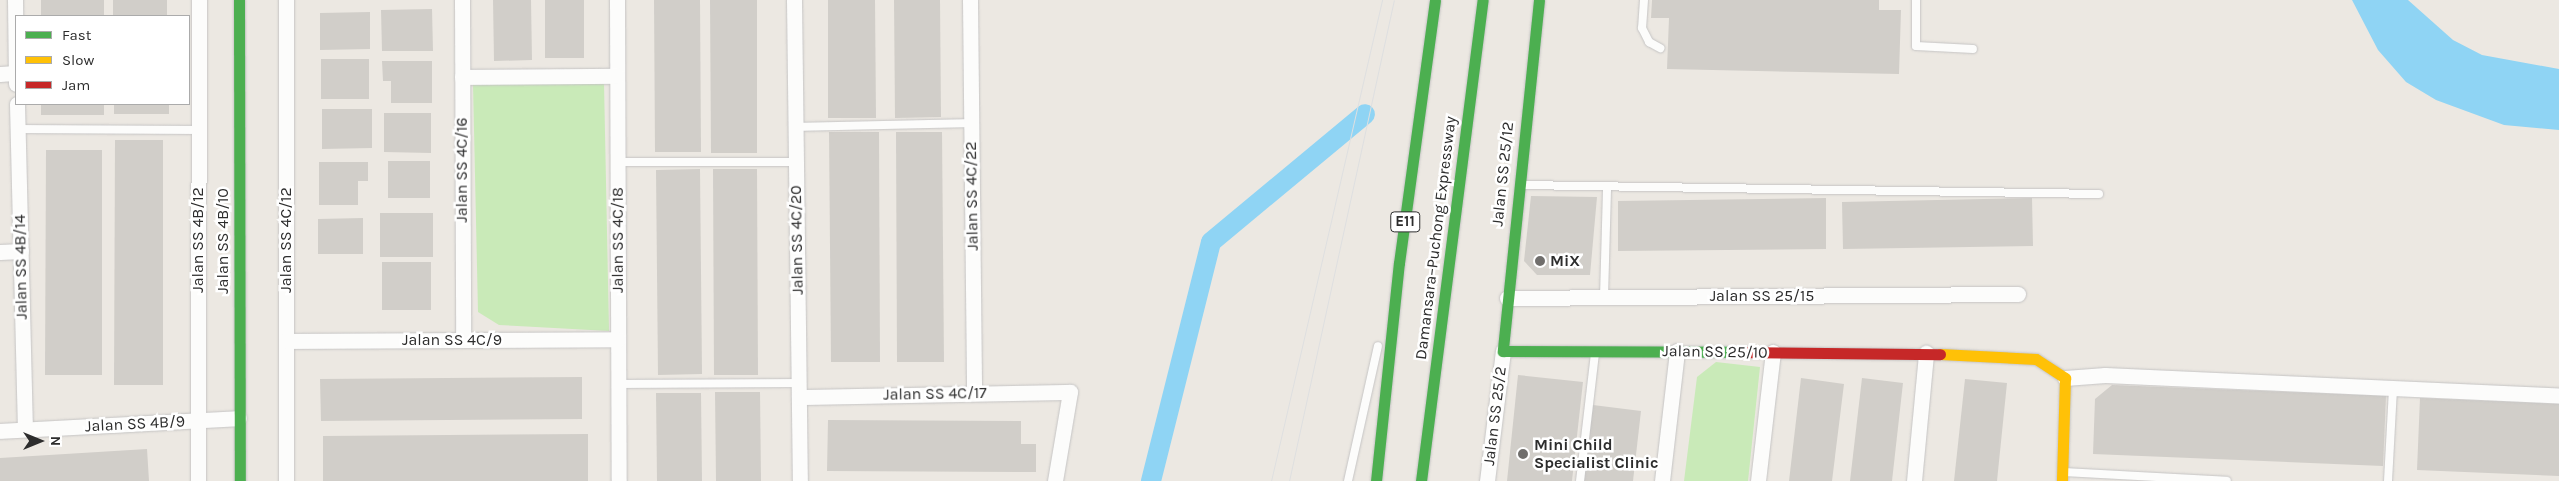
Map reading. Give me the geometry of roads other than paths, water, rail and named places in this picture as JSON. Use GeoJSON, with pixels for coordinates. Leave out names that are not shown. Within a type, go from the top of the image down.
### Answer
{"type":"FeatureCollection","features":[{"type":"Feature","properties":{"kind":"main road","name":"Jalan SS 4B/10"},"geometry":{"type":"LineString","coordinates":[[239,0],[240,481]]}},
{"type":"Feature","properties":{"kind":"main road","name":"Damansara–Puchong Expressway"},"geometry":{"type":"LineString","coordinates":[[1376,481],[1399,263],[1436,0]]}},
{"type":"Feature","properties":{"kind":"main road","name":"Damansara–Puchong Expressway"},"geometry":{"type":"LineString","coordinates":[[1421,481],[1483,0]]}},
{"type":"Feature","properties":{"kind":"main road","name":"Jalan SS 25/12"},"geometry":{"type":"LineString","coordinates":[[1503,351],[1518,185],[1539,0]]}},
{"type":"Feature","properties":{"kind":"main road","name":"Jalan SS 25/10"},"geometry":{"type":"LineString","coordinates":[[1503,351],[1926,353],[2036,359],[2065,378]]}},
{"type":"Feature","properties":{"kind":"main road"},"geometry":{"type":"LineString","coordinates":[[2063,477],[2065,378]]}},
{"type":"Feature","properties":{"kind":"street"},"geometry":{"type":"LineString","coordinates":[[15,0],[15,15]]}},
{"type":"Feature","properties":{"kind":"street","name":"Jalan SS 4B/12"},"geometry":{"type":"LineString","coordinates":[[198,481],[199,0]]}},
{"type":"Feature","properties":{"kind":"street","name":"Jalan SS 4C/12"},"geometry":{"type":"LineString","coordinates":[[286,0],[286,481]]}},
{"type":"Feature","properties":{"kind":"street","name":"Jalan SS 4C/16"},"geometry":{"type":"LineString","coordinates":[[462,0],[463,340]]}},
{"type":"Feature","properties":{"kind":"street","name":"Jalan SS 4C/18"},"geometry":{"type":"LineString","coordinates":[[617,0],[618,481]]}},
{"type":"Feature","properties":{"kind":"street","name":"Jalan SS 4C/20"},"geometry":{"type":"LineString","coordinates":[[794,0],[800,481]]}},
{"type":"Feature","properties":{"kind":"street","name":"Jalan SS 4C/22"},"geometry":{"type":"LineString","coordinates":[[970,0],[974,392]]}},
{"type":"Feature","properties":{"kind":"street"},"geometry":{"type":"LineString","coordinates":[[0,74],[15,73]]}},
{"type":"Feature","properties":{"kind":"street"},"geometry":{"type":"LineString","coordinates":[[462,77],[617,76]]}},
{"type":"Feature","properties":{"kind":"street","name":"Jalan SS 4B/14"},"geometry":{"type":"LineString","coordinates":[[17,105],[25,430]]}},
{"type":"Feature","properties":{"kind":"street"},"geometry":{"type":"LineString","coordinates":[[0,252],[21,251]]}},
{"type":"Feature","properties":{"kind":"street","name":"Jalan SS 25/15"},"geometry":{"type":"LineString","coordinates":[[1507,298],[2018,294]]}},
{"type":"Feature","properties":{"kind":"street","name":"Jalan SS 4C/9"},"geometry":{"type":"LineString","coordinates":[[286,341],[618,339]]}},
{"type":"Feature","properties":{"kind":"street","name":"Jalan SS 25/2"},"geometry":{"type":"LineString","coordinates":[[1487,481],[1503,351]]}},
{"type":"Feature","properties":{"kind":"street"},"geometry":{"type":"LineString","coordinates":[[1662,481],[1677,351]]}},
{"type":"Feature","properties":{"kind":"street"},"geometry":{"type":"LineString","coordinates":[[1758,481],[1772,352]]}},
{"type":"Feature","properties":{"kind":"street"},"geometry":{"type":"LineString","coordinates":[[1914,481],[1926,353]]}},
{"type":"Feature","properties":{"kind":"street"},"geometry":{"type":"LineString","coordinates":[[2065,378],[2105,375],[2559,396]]}},
{"type":"Feature","properties":{"kind":"street","name":"Jalan SS 4C/17"},"geometry":{"type":"LineString","coordinates":[[799,390],[1070,392],[1055,481]]}},
{"type":"Feature","properties":{"kind":"street","name":"Jalan SS 4B/9"},"geometry":{"type":"LineString","coordinates":[[0,431],[240,418]]}},
{"type":"Feature","properties":{"kind":"lane"},"geometry":{"type":"LineString","coordinates":[[1644,0],[1642,28],[1649,42],[1660,48]]}},
{"type":"Feature","properties":{"kind":"lane"},"geometry":{"type":"LineString","coordinates":[[1916,0],[1916,46],[1972,49]]}},
{"type":"Feature","properties":{"kind":"lane"},"geometry":{"type":"LineString","coordinates":[[796,127],[971,122]]}},
{"type":"Feature","properties":{"kind":"lane"},"geometry":{"type":"LineString","coordinates":[[18,129],[198,130]]}},
{"type":"Feature","properties":{"kind":"lane"},"geometry":{"type":"LineString","coordinates":[[618,162],[796,162]]}},
{"type":"Feature","properties":{"kind":"lane"},"geometry":{"type":"LineString","coordinates":[[1518,185],[2099,194]]}},
{"type":"Feature","properties":{"kind":"lane"},"geometry":{"type":"LineString","coordinates":[[1604,297],[1607,186]]}},
{"type":"Feature","properties":{"kind":"lane"},"geometry":{"type":"LineString","coordinates":[[1382,330],[1399,263]]}},
{"type":"Feature","properties":{"kind":"lane"},"geometry":{"type":"LineString","coordinates":[[1348,481],[1379,339]]}},
{"type":"Feature","properties":{"kind":"lane"},"geometry":{"type":"LineString","coordinates":[[1580,481],[1596,352]]}},
{"type":"Feature","properties":{"kind":"lane"},"geometry":{"type":"LineString","coordinates":[[618,384],[799,390]]}},
{"type":"Feature","properties":{"kind":"lane"},"geometry":{"type":"LineString","coordinates":[[2388,481],[2393,388]]}},
{"type":"Feature","properties":{"kind":"lane"},"geometry":{"type":"LineString","coordinates":[[2063,477],[2227,481]]}},
{"type":"Feature","properties":{"kind":"water"},"geometry":{"type":"Polygon","coordinates":[[[2352,0],[2408,0],[2453,40],[2482,55],[2559,69],[2559,130],[2504,125],[2436,100],[2406,82],[2378,50],[2352,0]]]}},
{"type":"Feature","properties":{"kind":"waterway"},"geometry":{"type":"LineString","coordinates":[[1151,481],[1211,242],[1365,114]]}},
{"type":"Feature","properties":{"kind":"tram line"},"geometry":{"type":"LineString","coordinates":[[1271,481],[1382,0]]}},
{"type":"Feature","properties":{"kind":"tram line"},"geometry":{"type":"LineString","coordinates":[[1289,481],[1394,0]]}},
{"type":"Feature","properties":{"kind":"place","name":"MiX"},"geometry":{"type":"Point","coordinates":[1540,261]}},
{"type":"Feature","properties":{"kind":"place","name":"Mini Child Specialist Clinic"},"geometry":{"type":"Point","coordinates":[1523,454]}}]}
